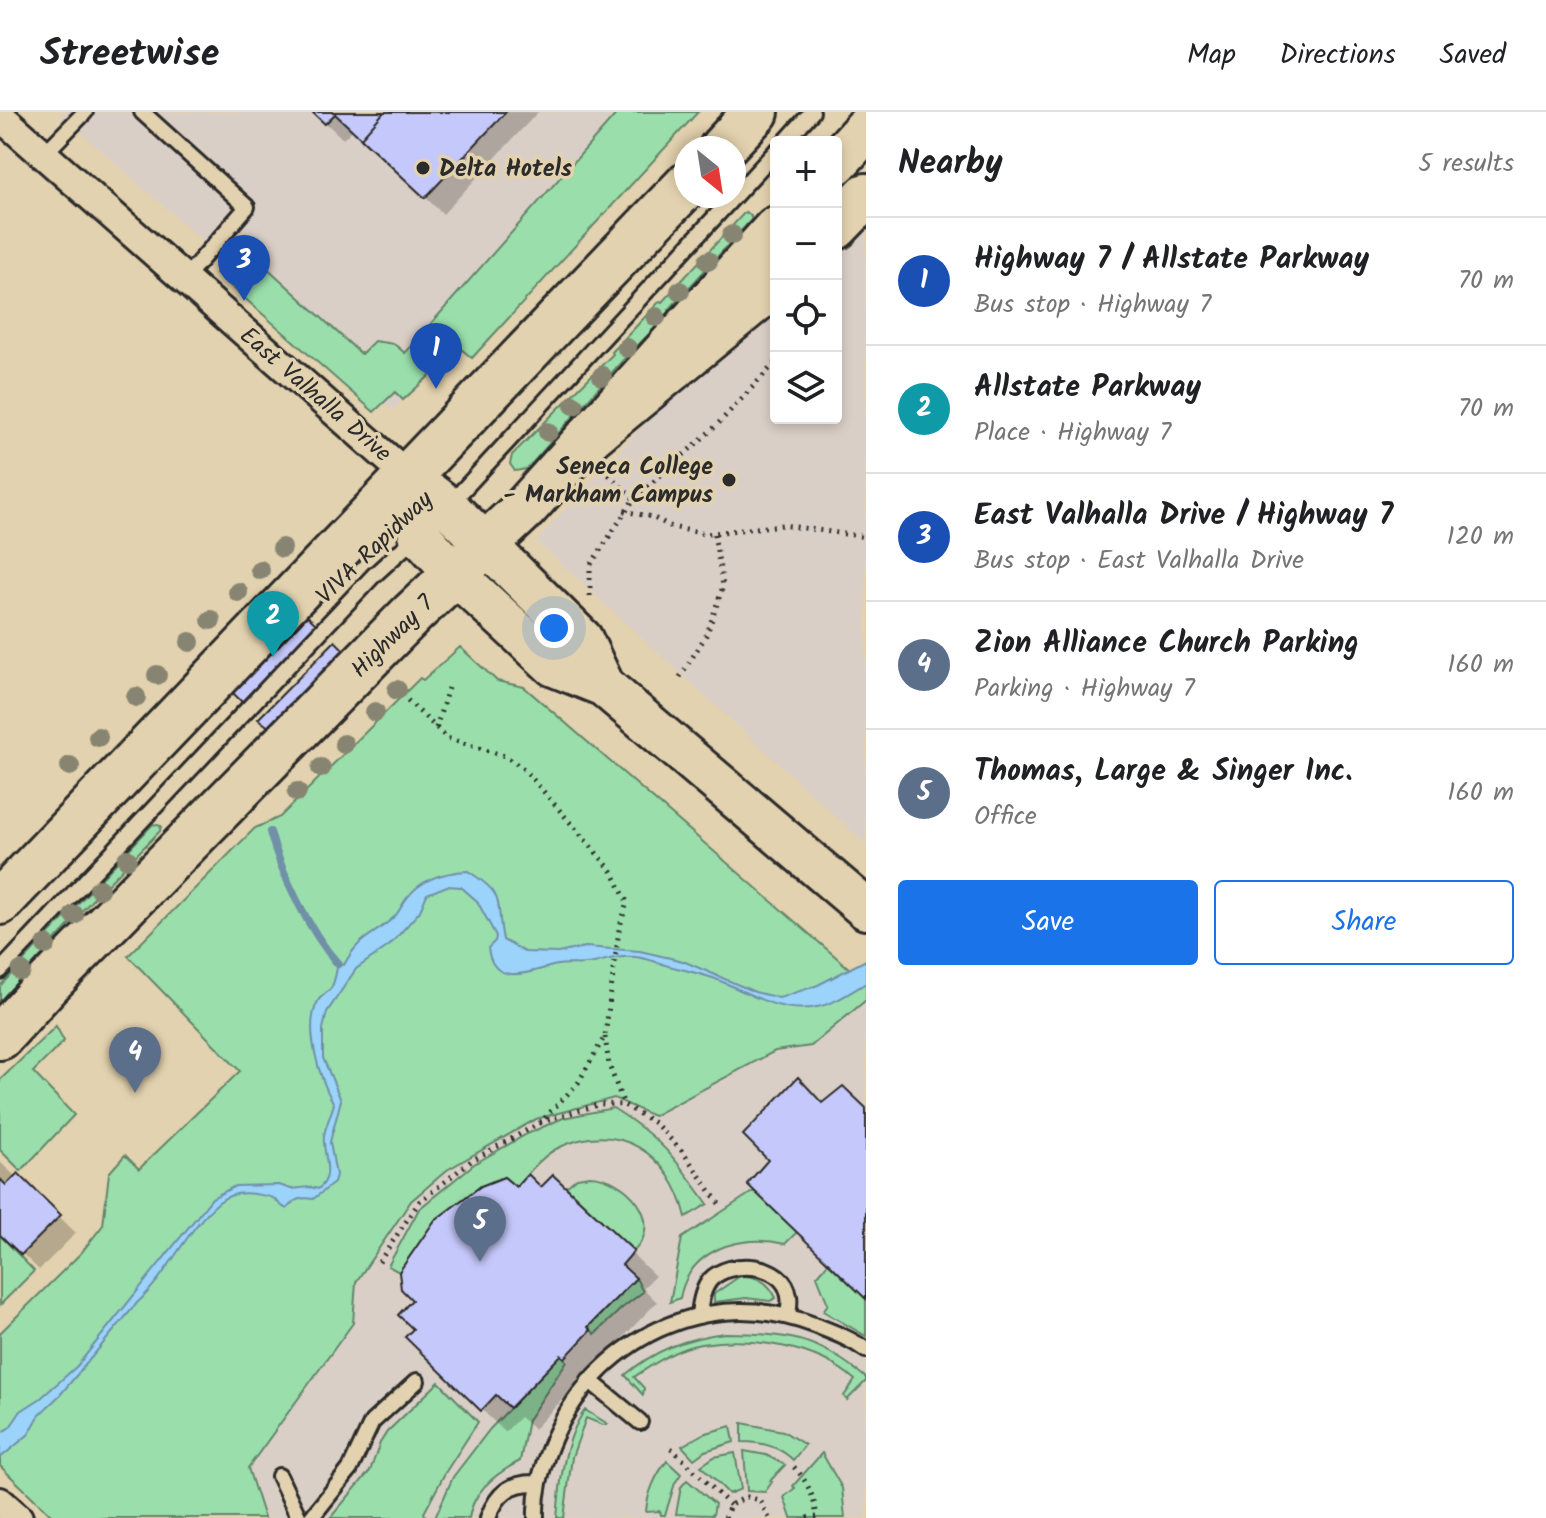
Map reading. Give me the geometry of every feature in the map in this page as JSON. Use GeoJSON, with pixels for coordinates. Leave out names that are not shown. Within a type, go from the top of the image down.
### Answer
{"type":"FeatureCollection","features":[{"type":"Feature","properties":{"kind":"main road"},"geometry":{"type":"LineString","coordinates":[[733,136],[756,112]]}},
{"type":"Feature","properties":{"kind":"main road"},"geometry":{"type":"LineString","coordinates":[[842,155],[866,129]]}},
{"type":"Feature","properties":{"kind":"main road"},"geometry":{"type":"LineString","coordinates":[[842,221],[866,196]]}},
{"type":"Feature","properties":{"kind":"main road"},"geometry":{"type":"LineString","coordinates":[[0,902],[674,199]]}},
{"type":"Feature","properties":{"kind":"main road","name":"Highway 7"},"geometry":{"type":"LineString","coordinates":[[0,1037],[67,964],[455,574],[596,451],[770,236]]}},
{"type":"Feature","properties":{"kind":"main road"},"geometry":{"type":"LineString","coordinates":[[596,451],[770,289]]}},
{"type":"Feature","properties":{"kind":"street","name":"East Valhalla Drive"},"geometry":{"type":"LineString","coordinates":[[0,116],[408,476]]}},
{"type":"Feature","properties":{"kind":"street"},"geometry":{"type":"LineString","coordinates":[[408,476],[433,520],[455,574],[554,666],[604,686],[866,909]]}},
{"type":"Feature","properties":{"kind":"street"},"geometry":{"type":"LineString","coordinates":[[433,520],[487,545],[582,639],[604,686]]}},
{"type":"Feature","properties":{"kind":"street"},"geometry":{"type":"LineString","coordinates":[[0,1502],[18,1518]]}},
{"type":"Feature","properties":{"kind":"lane"},"geometry":{"type":"LineString","coordinates":[[43,155],[85,112]]}},
{"type":"Feature","properties":{"kind":"lane"},"geometry":{"type":"LineString","coordinates":[[142,112],[247,207],[185,278]]}},
{"type":"Feature","properties":{"kind":"lane"},"geometry":{"type":"LineString","coordinates":[[790,136],[812,112]]}},
{"type":"Feature","properties":{"kind":"lane","name":"VIVA Rapidway"},"geometry":{"type":"LineString","coordinates":[[0,971],[373,576],[484,469],[770,158]]}},
{"type":"Feature","properties":{"kind":"lane"},"geometry":{"type":"LineString","coordinates":[[699,1316],[700,1299],[709,1282],[730,1268],[748,1267],[763,1269],[783,1282],[789,1295],[788,1315]]}},
{"type":"Feature","properties":{"kind":"lane"},"geometry":{"type":"LineString","coordinates":[[536,1518],[537,1483],[561,1421],[589,1380],[621,1351],[653,1330],[699,1316],[753,1311],[788,1315],[852,1340],[866,1350]]}},
{"type":"Feature","properties":{"kind":"lane"},"geometry":{"type":"LineString","coordinates":[[589,1380],[640,1422]]}},
{"type":"Feature","properties":{"kind":"lane"},"geometry":{"type":"LineString","coordinates":[[311,1518],[350,1469],[372,1422],[417,1381]]}},
{"type":"Feature","properties":{"kind":"lane"},"geometry":{"type":"LineString","coordinates":[[279,1476],[299,1518]]}},
{"type":"Feature","properties":{"kind":"lane"},"geometry":{"type":"LineString","coordinates":[[488,1518],[495,1500],[507,1488],[520,1483],[537,1483]]}},
{"type":"Feature","properties":{"kind":"path"},"geometry":{"type":"LineString","coordinates":[[590,596],[590,566],[624,511],[716,426],[770,368]]}},
{"type":"Feature","properties":{"kind":"path"},"geometry":{"type":"LineString","coordinates":[[596,451],[634,499]]}},
{"type":"Feature","properties":{"kind":"path"},"geometry":{"type":"LineString","coordinates":[[624,511],[652,517],[672,527],[714,534],[782,525],[866,537]]}},
{"type":"Feature","properties":{"kind":"path"},"geometry":{"type":"LineString","coordinates":[[680,677],[707,634],[723,586],[714,534]]}},
{"type":"Feature","properties":{"kind":"path"},"geometry":{"type":"LineString","coordinates":[[436,728],[448,688]]}},
{"type":"Feature","properties":{"kind":"path"},"geometry":{"type":"LineString","coordinates":[[402,695],[447,738],[505,756],[524,769],[612,871],[627,902],[619,930],[605,1036],[609,1065],[624,1105]]}},
{"type":"Feature","properties":{"kind":"path"},"geometry":{"type":"LineString","coordinates":[[540,1123],[578,1083],[605,1036]]}},
{"type":"Feature","properties":{"kind":"path"},"geometry":{"type":"LineString","coordinates":[[379,1262],[419,1202],[471,1161],[540,1123],[601,1104],[624,1105],[655,1123],[683,1152],[720,1205]]}},
{"type":"Feature","properties":{"kind":"path"},"geometry":{"type":"LineString","coordinates":[[671,1448],[730,1505]]}},
{"type":"Feature","properties":{"kind":"path"},"geometry":{"type":"LineString","coordinates":[[794,1467],[807,1483],[815,1503],[817,1517],[802,1518]]}},
{"type":"Feature","properties":{"kind":"path"},"geometry":{"type":"LineString","coordinates":[[725,1518],[730,1505],[747,1497],[760,1500],[769,1518]]}},
{"type":"Feature","properties":{"kind":"shaded area"},"geometry":{"type":"Polygon","coordinates":[[[58,112],[668,112],[393,411],[58,112]]]}},
{"type":"Feature","properties":{"kind":"shaded area","name":"Seneca College - Markham Campus"},"geometry":{"type":"Polygon","coordinates":[[[866,182],[866,844],[536,541],[770,287],[770,424],[842,424],[842,208],[866,182]]]}},
{"type":"Feature","properties":{"kind":"shaded area"},"geometry":{"type":"Polygon","coordinates":[[[866,1000],[866,1518],[264,1518],[248,1468],[353,1323],[356,1282],[411,1201],[447,1170],[536,1119],[614,1098],[653,1116],[775,1051],[811,1046],[866,1000]]]}},
{"type":"Feature","properties":{"kind":"green space"},"geometry":{"type":"Polygon","coordinates":[[[618,112],[698,112],[472,358],[460,348],[403,400],[395,392],[374,412],[216,273],[238,241],[361,354],[374,341],[394,344],[405,353],[618,112]]]}},
{"type":"Feature","properties":{"kind":"green space"},"geometry":{"type":"Polygon","coordinates":[[[745,212],[751,215],[751,220],[674,304],[669,310],[671,312],[622,361],[527,469],[515,471],[510,464],[512,455],[613,354],[745,212]]]}},
{"type":"Feature","properties":{"kind":"green space"},"geometry":{"type":"Polygon","coordinates":[[[460,647],[497,681],[524,687],[866,983],[866,1000],[811,1046],[775,1051],[653,1116],[614,1098],[536,1119],[447,1170],[411,1201],[356,1282],[353,1323],[248,1468],[264,1518],[54,1518],[0,1466],[0,1333],[81,1253],[103,1225],[109,1173],[125,1155],[139,1169],[240,1071],[128,956],[255,828],[280,817],[420,678],[423,680],[460,647]]]}},
{"type":"Feature","properties":{"kind":"green space"},"geometry":{"type":"Polygon","coordinates":[[[153,824],[161,826],[160,831],[0,1001],[0,986],[153,824]]]}},
{"type":"Feature","properties":{"kind":"green space"},"geometry":{"type":"Polygon","coordinates":[[[56,1026],[64,1041],[33,1072],[74,1115],[21,1171],[0,1150],[0,1080],[56,1026]]]}},
{"type":"Feature","properties":{"kind":"green space"},"geometry":{"type":"Polygon","coordinates":[[[613,1108],[644,1129],[666,1150],[708,1204],[686,1217],[668,1175],[655,1159],[639,1147],[600,1137],[579,1140],[550,1152],[516,1187],[504,1177],[481,1186],[435,1221],[399,1272],[388,1266],[419,1209],[474,1164],[563,1118],[613,1108]]]}},
{"type":"Feature","properties":{"kind":"green space"},"geometry":{"type":"Polygon","coordinates":[[[590,1176],[616,1184],[637,1202],[646,1226],[643,1239],[634,1251],[566,1187],[577,1178],[590,1176]]]}},
{"type":"Feature","properties":{"kind":"green space"},"geometry":{"type":"Polygon","coordinates":[[[754,1191],[797,1232],[785,1244],[751,1241],[719,1248],[694,1267],[685,1281],[680,1298],[670,1302],[682,1238],[754,1191]]]}},
{"type":"Feature","properties":{"kind":"green space"},"geometry":{"type":"Polygon","coordinates":[[[0,1235],[34,1271],[0,1305],[0,1235]]]}},
{"type":"Feature","properties":{"kind":"green space"},"geometry":{"type":"Polygon","coordinates":[[[828,1263],[866,1299],[866,1336],[823,1311],[828,1304],[817,1276],[828,1263]]]}},
{"type":"Feature","properties":{"kind":"green space"},"geometry":{"type":"Polygon","coordinates":[[[740,1276],[761,1281],[776,1298],[770,1301],[746,1298],[714,1302],[714,1294],[740,1276]]]}},
{"type":"Feature","properties":{"kind":"green space"},"geometry":{"type":"Polygon","coordinates":[[[636,1278],[643,1292],[595,1334],[588,1327],[636,1278]]]}},
{"type":"Feature","properties":{"kind":"green space"},"geometry":{"type":"Polygon","coordinates":[[[724,1333],[800,1340],[832,1353],[866,1381],[847,1400],[844,1396],[855,1380],[840,1368],[782,1346],[741,1341],[701,1344],[666,1357],[634,1377],[644,1388],[643,1395],[625,1375],[672,1346],[724,1333]]]}},
{"type":"Feature","properties":{"kind":"green space"},"geometry":{"type":"Polygon","coordinates":[[[561,1355],[567,1361],[528,1420],[520,1461],[487,1484],[475,1499],[469,1518],[435,1518],[453,1477],[490,1429],[561,1355]]]}},
{"type":"Feature","properties":{"kind":"green space"},"geometry":{"type":"Polygon","coordinates":[[[439,1382],[478,1422],[445,1473],[424,1513],[427,1518],[330,1518],[370,1471],[387,1432],[439,1382]]]}},
{"type":"Feature","properties":{"kind":"green space"},"geometry":{"type":"Polygon","coordinates":[[[585,1410],[608,1424],[586,1418],[572,1457],[564,1518],[557,1518],[568,1448],[585,1410]]]}},
{"type":"Feature","properties":{"kind":"green space"},"geometry":{"type":"Polygon","coordinates":[[[742,1423],[783,1431],[805,1445],[793,1460],[770,1446],[742,1442],[742,1423]]]}},
{"type":"Feature","properties":{"kind":"green space"},"geometry":{"type":"Polygon","coordinates":[[[731,1426],[734,1442],[705,1451],[694,1459],[682,1446],[703,1434],[731,1426]]]}},
{"type":"Feature","properties":{"kind":"green space"},"geometry":{"type":"Polygon","coordinates":[[[744,1451],[766,1455],[785,1465],[770,1481],[765,1492],[747,1491],[744,1451]]]}},
{"type":"Feature","properties":{"kind":"green space"},"geometry":{"type":"Polygon","coordinates":[[[735,1453],[741,1489],[729,1494],[701,1466],[714,1457],[735,1453]]]}},
{"type":"Feature","properties":{"kind":"green space"},"geometry":{"type":"Polygon","coordinates":[[[822,1453],[842,1488],[845,1518],[791,1518],[784,1497],[795,1488],[793,1486],[822,1453]]]}},
{"type":"Feature","properties":{"kind":"green space"},"geometry":{"type":"Polygon","coordinates":[[[667,1461],[681,1474],[665,1515],[661,1515],[660,1511],[646,1512],[653,1485],[667,1461]]]}},
{"type":"Feature","properties":{"kind":"green space"},"geometry":{"type":"Polygon","coordinates":[[[687,1480],[715,1504],[713,1515],[676,1514],[681,1487],[687,1480]]]}},
{"type":"Feature","properties":{"kind":"water"},"geometry":{"type":"Polygon","coordinates":[[[468,871],[494,893],[503,940],[525,952],[558,953],[585,947],[640,951],[683,961],[755,992],[779,998],[818,985],[866,960],[866,983],[830,1003],[803,1009],[776,1005],[713,978],[636,957],[557,965],[526,973],[506,973],[491,961],[488,948],[496,936],[477,901],[461,887],[447,886],[427,894],[420,911],[390,945],[356,969],[327,1012],[323,1029],[323,1058],[341,1100],[330,1142],[336,1175],[334,1183],[313,1199],[298,1200],[287,1209],[273,1198],[249,1193],[231,1195],[219,1202],[197,1225],[159,1279],[60,1395],[40,1414],[29,1434],[0,1458],[0,1434],[10,1427],[21,1411],[77,1366],[212,1198],[235,1186],[279,1185],[291,1189],[318,1189],[323,1184],[327,1171],[324,1135],[334,1104],[323,1082],[315,1054],[312,1025],[318,1001],[330,990],[338,964],[344,965],[361,942],[395,916],[419,885],[434,877],[468,871]]]}},
{"type":"Feature","properties":{"kind":"building","name":"Delta Hotels"},"geometry":{"type":"Polygon","coordinates":[[[312,112],[506,112],[425,198],[335,114],[325,124],[312,112]]]}},
{"type":"Feature","properties":{"kind":"building","name":"Delta Hotels"},"geometry":{"type":"Polygon","coordinates":[[[384,112],[506,112],[425,198],[361,138],[384,112]]]}},
{"type":"Feature","properties":{"kind":"building"},"geometry":{"type":"Polygon","coordinates":[[[303,612],[316,624],[242,702],[230,690],[303,612]]]}},
{"type":"Feature","properties":{"kind":"building"},"geometry":{"type":"Polygon","coordinates":[[[335,641],[346,652],[270,728],[258,719],[335,641]]]}},
{"type":"Feature","properties":{"kind":"building"},"geometry":{"type":"Polygon","coordinates":[[[798,1077],[822,1103],[843,1086],[866,1108],[866,1299],[747,1184],[768,1160],[743,1135],[798,1077]]]}},
{"type":"Feature","properties":{"kind":"building"},"geometry":{"type":"Polygon","coordinates":[[[18,1173],[61,1215],[21,1255],[0,1235],[0,1179],[6,1185],[18,1173]]]}},
{"type":"Feature","properties":{"kind":"building"},"geometry":{"type":"Polygon","coordinates":[[[528,1174],[541,1187],[553,1175],[634,1251],[622,1265],[636,1278],[588,1327],[591,1330],[565,1358],[561,1355],[510,1408],[496,1395],[481,1411],[405,1337],[413,1329],[398,1315],[412,1300],[401,1289],[399,1272],[435,1220],[481,1186],[504,1177],[516,1187],[528,1174]]]}},
{"type":"Feature","properties":{"kind":"waterway"},"geometry":{"type":"LineString","coordinates":[[270,832],[298,902],[317,936],[338,964]]}},
{"type":"Feature","properties":{"kind":"place","name":"Delta Hotels"},"geometry":{"type":"Point","coordinates":[423,168]}},
{"type":"Feature","properties":{"kind":"place","name":"East Valhalla Drive / Highway 7"},"geometry":{"type":"Point","coordinates":[244,301]}},
{"type":"Feature","properties":{"kind":"place","name":"Highway 7 / Allstate Parkway"},"geometry":{"type":"Point","coordinates":[436,389]}},
{"type":"Feature","properties":{"kind":"place","name":"Seneca College - Markham Campus"},"geometry":{"type":"Point","coordinates":[729,480]}},
{"type":"Feature","properties":{"kind":"place","name":"Allstate Parkway"},"geometry":{"type":"Point","coordinates":[273,657]}},
{"type":"Feature","properties":{"kind":"place","name":"Zion Alliance Church Parking"},"geometry":{"type":"Point","coordinates":[135,1093]}},
{"type":"Feature","properties":{"kind":"place","name":"Thomas, Large & Singer Inc."},"geometry":{"type":"Point","coordinates":[480,1262]}}]}
